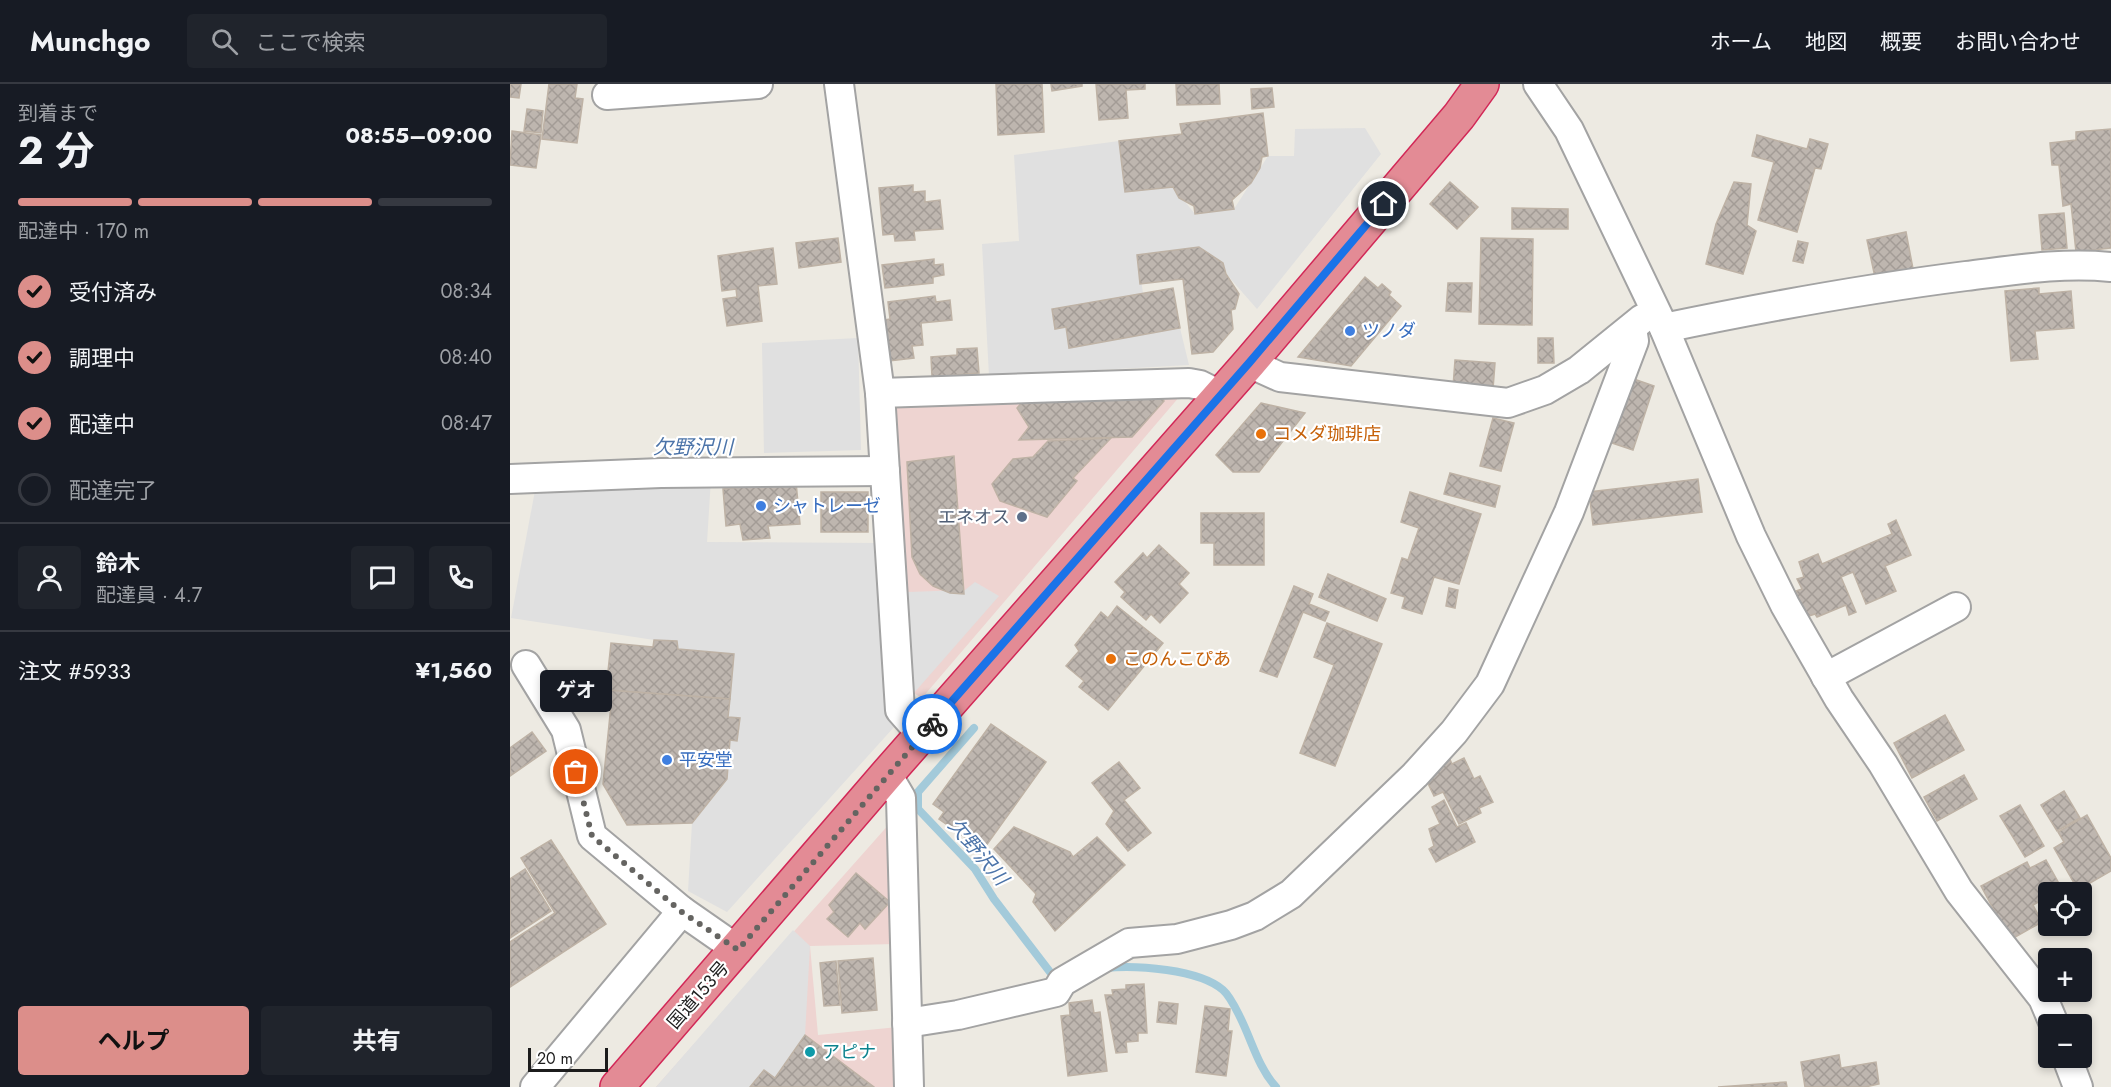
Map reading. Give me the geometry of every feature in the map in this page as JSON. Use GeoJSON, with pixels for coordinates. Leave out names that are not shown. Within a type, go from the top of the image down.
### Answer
{"type":"FeatureCollection","features":[{"type":"Feature","properties":{"kind":"highway","name":"国道153号"},"geometry":{"type":"LineString","coordinates":[[617,1087],[738,950],[887,774],[1249,363],[1459,116],[1482,84]]}},
{"type":"Feature","properties":{"kind":"street"},"geometry":{"type":"LineString","coordinates":[[607,95],[758,84]]}},
{"type":"Feature","properties":{"kind":"street"},"geometry":{"type":"LineString","coordinates":[[839,84],[880,393],[900,710],[922,735]]}},
{"type":"Feature","properties":{"kind":"street"},"geometry":{"type":"LineString","coordinates":[[1542,86],[1569,130],[1659,317],[1751,536],[1785,605],[1826,677],[1959,891],[2043,999],[2050,1014]]}},
{"type":"Feature","properties":{"kind":"street"},"geometry":{"type":"LineString","coordinates":[[1249,363],[1280,377],[1508,403],[1545,390],[1579,370],[1632,328],[1659,317],[2065,264],[2111,267]]}},
{"type":"Feature","properties":{"kind":"street"},"geometry":{"type":"LineString","coordinates":[[907,1023],[958,1015],[1056,992],[1062,982],[1129,943],[1177,939],[1232,925],[1256,916],[1291,894],[1315,872],[1415,774],[1454,732],[1490,684],[1588,468],[1634,341],[1632,328]]}},
{"type":"Feature","properties":{"kind":"street"},"geometry":{"type":"LineString","coordinates":[[880,393],[1189,383],[1200,385],[1220,395]]}},
{"type":"Feature","properties":{"kind":"street"},"geometry":{"type":"LineString","coordinates":[[510,478],[650,473],[885,471]]}},
{"type":"Feature","properties":{"kind":"street"},"geometry":{"type":"LineString","coordinates":[[1826,677],[1956,607]]}},
{"type":"Feature","properties":{"kind":"street"},"geometry":{"type":"LineString","coordinates":[[526,665],[566,730],[592,836],[682,912],[738,950]]}},
{"type":"Feature","properties":{"kind":"street"},"geometry":{"type":"LineString","coordinates":[[887,774],[901,798],[909,1087]]}},
{"type":"Feature","properties":{"kind":"street"},"geometry":{"type":"LineString","coordinates":[[535,1087],[682,912]]}},
{"type":"Feature","properties":{"kind":"street"},"geometry":{"type":"LineString","coordinates":[[2071,1068],[2078,1087]]}},
{"type":"Feature","properties":{"kind":"shaded area"},"geometry":{"type":"Polygon","coordinates":[[[1365,128],[1381,154],[1257,309],[1228,276],[1223,263],[1199,247],[1137,255],[1143,293],[1052,309],[1055,329],[1066,327],[1069,348],[1180,328],[1189,365],[989,376],[982,244],[1019,241],[1014,155],[1119,141],[1125,192],[1173,187],[1195,214],[1234,209],[1268,156],[1294,156],[1295,129],[1365,128]]]}},
{"type":"Feature","properties":{"kind":"shaded area"},"geometry":{"type":"Polygon","coordinates":[[[858,338],[861,450],[764,453],[762,343],[858,338]]]}},
{"type":"Feature","properties":{"kind":"shaded area"},"geometry":{"type":"Polygon","coordinates":[[[1186,389],[922,698],[910,691],[895,396],[1186,389]]]}},
{"type":"Feature","properties":{"kind":"shaded area"},"geometry":{"type":"Polygon","coordinates":[[[711,478],[707,542],[881,543],[895,726],[727,912],[688,891],[692,823],[727,779],[730,740],[737,741],[740,718],[728,717],[733,654],[678,649],[676,641],[654,640],[511,618],[537,480],[711,478]]]}},
{"type":"Feature","properties":{"kind":"shaded area"},"geometry":{"type":"Polygon","coordinates":[[[975,582],[999,596],[914,693],[911,691],[908,592],[965,590],[975,582]]]}},
{"type":"Feature","properties":{"kind":"shaded area"},"geometry":{"type":"Polygon","coordinates":[[[891,822],[895,944],[810,946],[818,1035],[898,1027],[900,1073],[893,1087],[656,1087],[891,822]]]}},
{"type":"Feature","properties":{"kind":"shaded area"},"geometry":{"type":"Polygon","coordinates":[[[793,930],[810,946],[805,1035],[775,1078],[764,1070],[750,1087],[656,1087],[793,930]]]}},
{"type":"Feature","properties":{"kind":"building"},"geometry":{"type":"Polygon","coordinates":[[[510,84],[521,84],[519,98],[510,97],[510,84]]]}},
{"type":"Feature","properties":{"kind":"building"},"geometry":{"type":"Polygon","coordinates":[[[549,84],[577,84],[575,98],[583,99],[577,143],[542,139],[549,84]]]}},
{"type":"Feature","properties":{"kind":"building"},"geometry":{"type":"Polygon","coordinates":[[[996,84],[1042,84],[1044,132],[998,135],[996,84]]]}},
{"type":"Feature","properties":{"kind":"building"},"geometry":{"type":"Polygon","coordinates":[[[1051,84],[1082,84],[1082,86],[1052,91],[1051,84]]]}},
{"type":"Feature","properties":{"kind":"building"},"geometry":{"type":"Polygon","coordinates":[[[1096,84],[1145,84],[1145,89],[1126,90],[1128,118],[1099,120],[1096,84]]]}},
{"type":"Feature","properties":{"kind":"building"},"geometry":{"type":"Polygon","coordinates":[[[1176,84],[1219,84],[1220,104],[1177,105],[1176,84]]]}},
{"type":"Feature","properties":{"kind":"building"},"geometry":{"type":"Polygon","coordinates":[[[1272,88],[1274,107],[1252,109],[1251,89],[1272,88]]]}},
{"type":"Feature","properties":{"kind":"building"},"geometry":{"type":"Polygon","coordinates":[[[527,109],[543,111],[541,133],[524,131],[527,109]]]}},
{"type":"Feature","properties":{"kind":"building"},"geometry":{"type":"Polygon","coordinates":[[[1263,113],[1268,156],[1262,157],[1260,168],[1251,183],[1232,200],[1234,209],[1195,214],[1194,206],[1179,198],[1173,187],[1125,192],[1119,141],[1182,134],[1180,124],[1263,113]]]}},
{"type":"Feature","properties":{"kind":"building"},"geometry":{"type":"Polygon","coordinates":[[[2111,129],[2111,248],[2076,252],[2071,204],[2063,206],[2059,165],[2052,165],[2050,143],[2076,140],[2076,132],[2111,129]]]}},
{"type":"Feature","properties":{"kind":"building"},"geometry":{"type":"Polygon","coordinates":[[[512,131],[541,135],[536,168],[510,165],[512,131]]]}},
{"type":"Feature","properties":{"kind":"building"},"geometry":{"type":"Polygon","coordinates":[[[1757,135],[1807,149],[1810,139],[1828,144],[1821,169],[1815,168],[1797,232],[1758,220],[1774,162],[1752,156],[1757,135]]]}},
{"type":"Feature","properties":{"kind":"building"},"geometry":{"type":"Polygon","coordinates":[[[1450,182],[1478,207],[1457,229],[1430,204],[1450,182]]]}},
{"type":"Feature","properties":{"kind":"building"},"geometry":{"type":"Polygon","coordinates":[[[1734,182],[1751,184],[1747,225],[1756,231],[1743,274],[1706,264],[1716,224],[1734,182]]]}},
{"type":"Feature","properties":{"kind":"building"},"geometry":{"type":"Polygon","coordinates":[[[913,185],[913,192],[925,191],[925,202],[940,200],[943,229],[914,231],[915,240],[895,241],[894,234],[883,235],[879,188],[913,185]]]}},
{"type":"Feature","properties":{"kind":"building"},"geometry":{"type":"Polygon","coordinates":[[[1512,208],[1568,209],[1568,229],[1512,229],[1512,208]]]}},
{"type":"Feature","properties":{"kind":"building"},"geometry":{"type":"Polygon","coordinates":[[[2064,213],[2067,248],[2042,250],[2039,215],[2064,213]]]}},
{"type":"Feature","properties":{"kind":"building"},"geometry":{"type":"Polygon","coordinates":[[[1906,232],[1914,274],[1876,282],[1867,240],[1906,232]]]}},
{"type":"Feature","properties":{"kind":"building"},"geometry":{"type":"Polygon","coordinates":[[[838,238],[841,262],[799,268],[796,243],[838,238]]]}},
{"type":"Feature","properties":{"kind":"building"},"geometry":{"type":"Polygon","coordinates":[[[1481,238],[1533,239],[1532,325],[1479,324],[1481,238]]]}},
{"type":"Feature","properties":{"kind":"building"},"geometry":{"type":"Polygon","coordinates":[[[1798,241],[1808,243],[1803,263],[1793,261],[1798,241]]]}},
{"type":"Feature","properties":{"kind":"building"},"geometry":{"type":"Polygon","coordinates":[[[1199,247],[1223,263],[1226,274],[1239,294],[1235,309],[1231,310],[1233,329],[1213,352],[1192,354],[1183,279],[1140,284],[1137,255],[1199,247]]]}},
{"type":"Feature","properties":{"kind":"building"},"geometry":{"type":"Polygon","coordinates":[[[773,248],[777,284],[758,286],[762,321],[727,326],[723,299],[737,297],[736,289],[722,291],[718,256],[773,248]]]}},
{"type":"Feature","properties":{"kind":"building"},"geometry":{"type":"Polygon","coordinates":[[[934,259],[934,265],[943,264],[944,275],[933,277],[933,283],[885,288],[882,265],[934,259]]]}},
{"type":"Feature","properties":{"kind":"building","name":"ツノダ"},"geometry":{"type":"Polygon","coordinates":[[[1365,277],[1378,288],[1382,284],[1391,292],[1389,295],[1401,306],[1351,366],[1298,357],[1365,277]]]}},
{"type":"Feature","properties":{"kind":"building"},"geometry":{"type":"Polygon","coordinates":[[[1448,283],[1472,283],[1471,312],[1446,311],[1448,283]]]}},
{"type":"Feature","properties":{"kind":"building"},"geometry":{"type":"Polygon","coordinates":[[[1173,288],[1180,328],[1069,348],[1066,327],[1055,329],[1052,309],[1173,288]]]}},
{"type":"Feature","properties":{"kind":"building"},"geometry":{"type":"Polygon","coordinates":[[[2039,288],[2039,294],[2071,291],[2074,328],[2035,331],[2038,359],[2011,361],[2005,291],[2039,288]]]}},
{"type":"Feature","properties":{"kind":"building"},"geometry":{"type":"Polygon","coordinates":[[[935,296],[936,302],[950,300],[952,320],[921,323],[923,345],[912,346],[914,358],[889,361],[884,320],[890,319],[888,302],[935,296]]]}},
{"type":"Feature","properties":{"kind":"building"},"geometry":{"type":"Polygon","coordinates":[[[1538,338],[1553,338],[1554,363],[1538,363],[1538,338]]]}},
{"type":"Feature","properties":{"kind":"building"},"geometry":{"type":"Polygon","coordinates":[[[977,348],[979,373],[932,377],[931,357],[957,355],[957,349],[977,348]]]}},
{"type":"Feature","properties":{"kind":"building"},"geometry":{"type":"Polygon","coordinates":[[[1455,360],[1495,363],[1493,389],[1453,387],[1455,360]]]}},
{"type":"Feature","properties":{"kind":"building"},"geometry":{"type":"Polygon","coordinates":[[[1628,377],[1654,386],[1633,450],[1606,441],[1628,377]]]}},
{"type":"Feature","properties":{"kind":"building"},"geometry":{"type":"Polygon","coordinates":[[[1158,394],[1164,401],[1132,437],[1019,440],[1029,427],[1017,408],[1024,400],[1158,394]]]}},
{"type":"Feature","properties":{"kind":"building","name":"コメダ珈琲店"},"geometry":{"type":"Polygon","coordinates":[[[1261,403],[1305,413],[1259,472],[1233,472],[1216,455],[1261,403]]]}},
{"type":"Feature","properties":{"kind":"building"},"geometry":{"type":"Polygon","coordinates":[[[1493,418],[1514,423],[1501,471],[1480,466],[1493,418]]]}},
{"type":"Feature","properties":{"kind":"building"},"geometry":{"type":"Polygon","coordinates":[[[1111,438],[1073,478],[1077,481],[1047,517],[1000,501],[992,484],[1013,459],[1033,457],[1048,441],[1111,438]]]}},
{"type":"Feature","properties":{"kind":"building"},"geometry":{"type":"Polygon","coordinates":[[[954,456],[964,594],[950,593],[933,586],[920,574],[912,557],[907,462],[954,456]]]}},
{"type":"Feature","properties":{"kind":"building"},"geometry":{"type":"Polygon","coordinates":[[[1450,473],[1500,486],[1495,507],[1444,494],[1450,473]]]}},
{"type":"Feature","properties":{"kind":"building"},"geometry":{"type":"Polygon","coordinates":[[[1698,479],[1702,512],[1593,525],[1589,492],[1698,479]]]}},
{"type":"Feature","properties":{"kind":"building","name":"シャトレーゼ"},"geometry":{"type":"Polygon","coordinates":[[[796,482],[800,524],[768,526],[770,538],[743,540],[740,524],[726,526],[723,489],[796,482]]]}},
{"type":"Feature","properties":{"kind":"building"},"geometry":{"type":"Polygon","coordinates":[[[821,492],[868,492],[868,532],[821,532],[821,492]]]}},
{"type":"Feature","properties":{"kind":"building"},"geometry":{"type":"Polygon","coordinates":[[[1410,492],[1481,514],[1459,584],[1434,577],[1422,614],[1402,608],[1405,597],[1391,593],[1402,558],[1408,560],[1419,528],[1401,522],[1410,492]]]}},
{"type":"Feature","properties":{"kind":"building"},"geometry":{"type":"Polygon","coordinates":[[[1201,513],[1264,513],[1264,565],[1214,565],[1214,543],[1201,543],[1201,513]]]}},
{"type":"Feature","properties":{"kind":"building"},"geometry":{"type":"Polygon","coordinates":[[[1896,520],[1911,555],[1885,566],[1896,591],[1866,604],[1853,572],[1841,577],[1856,612],[1849,615],[1846,605],[1817,617],[1815,614],[1803,618],[1794,596],[1797,595],[1796,591],[1802,589],[1797,579],[1804,577],[1799,562],[1818,554],[1822,564],[1892,534],[1888,524],[1896,520]]]}},
{"type":"Feature","properties":{"kind":"building"},"geometry":{"type":"Polygon","coordinates":[[[1159,545],[1189,573],[1179,584],[1188,593],[1160,623],[1151,614],[1146,620],[1121,597],[1125,592],[1115,582],[1143,553],[1147,558],[1159,545]]]}},
{"type":"Feature","properties":{"kind":"building"},"geometry":{"type":"Polygon","coordinates":[[[1328,574],[1386,599],[1377,621],[1319,597],[1328,574]]]}},
{"type":"Feature","properties":{"kind":"building"},"geometry":{"type":"Polygon","coordinates":[[[1294,586],[1313,594],[1309,604],[1329,612],[1325,621],[1303,612],[1277,677],[1260,671],[1294,586]]]}},
{"type":"Feature","properties":{"kind":"building"},"geometry":{"type":"Polygon","coordinates":[[[1449,588],[1458,590],[1455,608],[1446,606],[1449,588]]]}},
{"type":"Feature","properties":{"kind":"building","name":"このんこぴあ"},"geometry":{"type":"Polygon","coordinates":[[[1117,606],[1163,643],[1108,710],[1079,687],[1084,681],[1066,666],[1079,651],[1075,645],[1101,612],[1108,618],[1117,606]]]}},
{"type":"Feature","properties":{"kind":"building"},"geometry":{"type":"Polygon","coordinates":[[[1327,623],[1382,644],[1335,766],[1300,753],[1334,665],[1314,657],[1327,623]]]}},
{"type":"Feature","properties":{"kind":"building"},"geometry":{"type":"Polygon","coordinates":[[[654,640],[677,641],[678,649],[734,654],[730,699],[606,690],[611,643],[653,647],[654,640]]]}},
{"type":"Feature","properties":{"kind":"building","name":"平安堂"},"geometry":{"type":"Polygon","coordinates":[[[606,690],[730,699],[728,717],[740,718],[737,741],[730,740],[727,779],[692,823],[627,825],[603,784],[611,705],[605,702],[606,690]]]}},
{"type":"Feature","properties":{"kind":"building"},"geometry":{"type":"Polygon","coordinates":[[[1945,715],[1964,750],[1912,778],[1894,743],[1945,715]]]}},
{"type":"Feature","properties":{"kind":"building"},"geometry":{"type":"Polygon","coordinates":[[[991,724],[1046,762],[983,850],[939,819],[944,812],[933,804],[991,724]]]}},
{"type":"Feature","properties":{"kind":"building"},"geometry":{"type":"Polygon","coordinates":[[[532,732],[546,751],[510,776],[510,748],[532,732]]]}},
{"type":"Feature","properties":{"kind":"building"},"geometry":{"type":"Polygon","coordinates":[[[1448,755],[1452,764],[1464,758],[1474,779],[1480,776],[1493,802],[1479,808],[1481,813],[1459,824],[1443,792],[1434,796],[1423,773],[1448,755]]]}},
{"type":"Feature","properties":{"kind":"building"},"geometry":{"type":"Polygon","coordinates":[[[1119,762],[1140,788],[1124,800],[1151,833],[1128,851],[1106,824],[1114,811],[1092,783],[1119,762]]]}},
{"type":"Feature","properties":{"kind":"building"},"geometry":{"type":"Polygon","coordinates":[[[1964,775],[1977,799],[1937,821],[1924,797],[1964,775]]]}},
{"type":"Feature","properties":{"kind":"building"},"geometry":{"type":"Polygon","coordinates":[[[2064,791],[2080,818],[2057,831],[2041,805],[2064,791]]]}},
{"type":"Feature","properties":{"kind":"building"},"geometry":{"type":"Polygon","coordinates":[[[1444,800],[1457,827],[1466,823],[1475,842],[1436,862],[1429,849],[1434,846],[1429,829],[1440,824],[1432,807],[1444,800]]]}},
{"type":"Feature","properties":{"kind":"building"},"geometry":{"type":"Polygon","coordinates":[[[2020,805],[2044,846],[2025,857],[2000,816],[2020,805]]]}},
{"type":"Feature","properties":{"kind":"building"},"geometry":{"type":"Polygon","coordinates":[[[2087,815],[2111,858],[2111,871],[2092,882],[2073,882],[2054,848],[2064,842],[2058,832],[2087,815]]]}},
{"type":"Feature","properties":{"kind":"building"},"geometry":{"type":"Polygon","coordinates":[[[1014,827],[1070,852],[1073,857],[1097,837],[1125,865],[1055,931],[1033,902],[1036,894],[994,849],[1014,827]]]}},
{"type":"Feature","properties":{"kind":"building"},"geometry":{"type":"Polygon","coordinates":[[[551,840],[606,924],[510,987],[510,942],[555,913],[521,858],[551,840]]]}},
{"type":"Feature","properties":{"kind":"building"},"geometry":{"type":"Polygon","coordinates":[[[2046,860],[2058,882],[2038,882],[2038,902],[2033,905],[2038,914],[2038,924],[2010,940],[1981,886],[2027,862],[2030,868],[2046,860]]]}},
{"type":"Feature","properties":{"kind":"building"},"geometry":{"type":"Polygon","coordinates":[[[525,869],[551,911],[510,938],[510,879],[525,869]]]}},
{"type":"Feature","properties":{"kind":"building"},"geometry":{"type":"Polygon","coordinates":[[[856,873],[890,902],[865,929],[860,923],[848,937],[827,919],[834,912],[829,905],[856,873]]]}},
{"type":"Feature","properties":{"kind":"building"},"geometry":{"type":"Polygon","coordinates":[[[873,958],[877,1010],[842,1013],[838,961],[873,958]]]}},
{"type":"Feature","properties":{"kind":"building"},"geometry":{"type":"Polygon","coordinates":[[[836,961],[840,1005],[824,1006],[820,963],[836,961]]]}},
{"type":"Feature","properties":{"kind":"building"},"geometry":{"type":"Polygon","coordinates":[[[1144,984],[1147,1033],[1138,1033],[1138,1041],[1126,1042],[1127,1052],[1116,1053],[1105,995],[1113,995],[1112,990],[1126,989],[1126,985],[1144,984]]]}},
{"type":"Feature","properties":{"kind":"building"},"geometry":{"type":"Polygon","coordinates":[[[1092,1000],[1094,1013],[1100,1012],[1107,1071],[1068,1076],[1061,1016],[1070,1015],[1069,1003],[1092,1000]]]}},
{"type":"Feature","properties":{"kind":"building"},"geometry":{"type":"Polygon","coordinates":[[[1159,1002],[1178,1004],[1176,1024],[1157,1022],[1159,1002]]]}},
{"type":"Feature","properties":{"kind":"building"},"geometry":{"type":"Polygon","coordinates":[[[1205,1006],[1230,1009],[1228,1031],[1232,1031],[1226,1076],[1196,1072],[1205,1006]]]}},
{"type":"Feature","properties":{"kind":"building","name":"アピナ"},"geometry":{"type":"Polygon","coordinates":[[[805,1035],[874,1087],[750,1087],[764,1070],[775,1078],[805,1035]]]}},
{"type":"Feature","properties":{"kind":"building"},"geometry":{"type":"Polygon","coordinates":[[[1839,1055],[1841,1068],[1876,1062],[1879,1084],[1865,1087],[1805,1087],[1801,1062],[1839,1055]]]}},
{"type":"Feature","properties":{"kind":"building"},"geometry":{"type":"Polygon","coordinates":[[[1786,1082],[1787,1087],[1718,1087],[1786,1082]]]}},
{"type":"Feature","properties":{"kind":"waterway","name":"欠野沢川"},"geometry":{"type":"LineString","coordinates":[[974,728],[918,792],[918,809],[975,869],[994,899],[1050,972]]}},
{"type":"Feature","properties":{"kind":"waterway","name":"欠野沢川"},"geometry":{"type":"LineString","coordinates":[[1105,968],[1133,967],[1167,970],[1199,977],[1223,990],[1237,1010],[1264,1071],[1276,1087]]}},
{"type":"Feature","properties":{"kind":"way so far"},"geometry":{"type":"LineString","coordinates":[[576,772],[592,836],[682,912],[738,950],[932,724]]}},
{"type":"Feature","properties":{"kind":"place","name":"ツノダ"},"geometry":{"type":"Point","coordinates":[1350,331]}},
{"type":"Feature","properties":{"kind":"place","name":"コメダ珈琲店"},"geometry":{"type":"Point","coordinates":[1261,434]}},
{"type":"Feature","properties":{"kind":"place","name":"シャトレーゼ"},"geometry":{"type":"Point","coordinates":[761,506]}},
{"type":"Feature","properties":{"kind":"place","name":"エネオス"},"geometry":{"type":"Point","coordinates":[1022,517]}},
{"type":"Feature","properties":{"kind":"place","name":"このんこぴあ"},"geometry":{"type":"Point","coordinates":[1111,659]}},
{"type":"Feature","properties":{"kind":"place","name":"平安堂"},"geometry":{"type":"Point","coordinates":[667,760]}},
{"type":"Feature","properties":{"kind":"place","name":"ゲオ"},"geometry":{"type":"Point","coordinates":[576,772]}},
{"type":"Feature","properties":{"kind":"place","name":"アピナ"},"geometry":{"type":"Point","coordinates":[810,1052]}},
{"type":"Feature","properties":{"kind":"route"},"geometry":{"type":"LineString","coordinates":[[932,724],[1249,363],[1384,204]]}}]}
